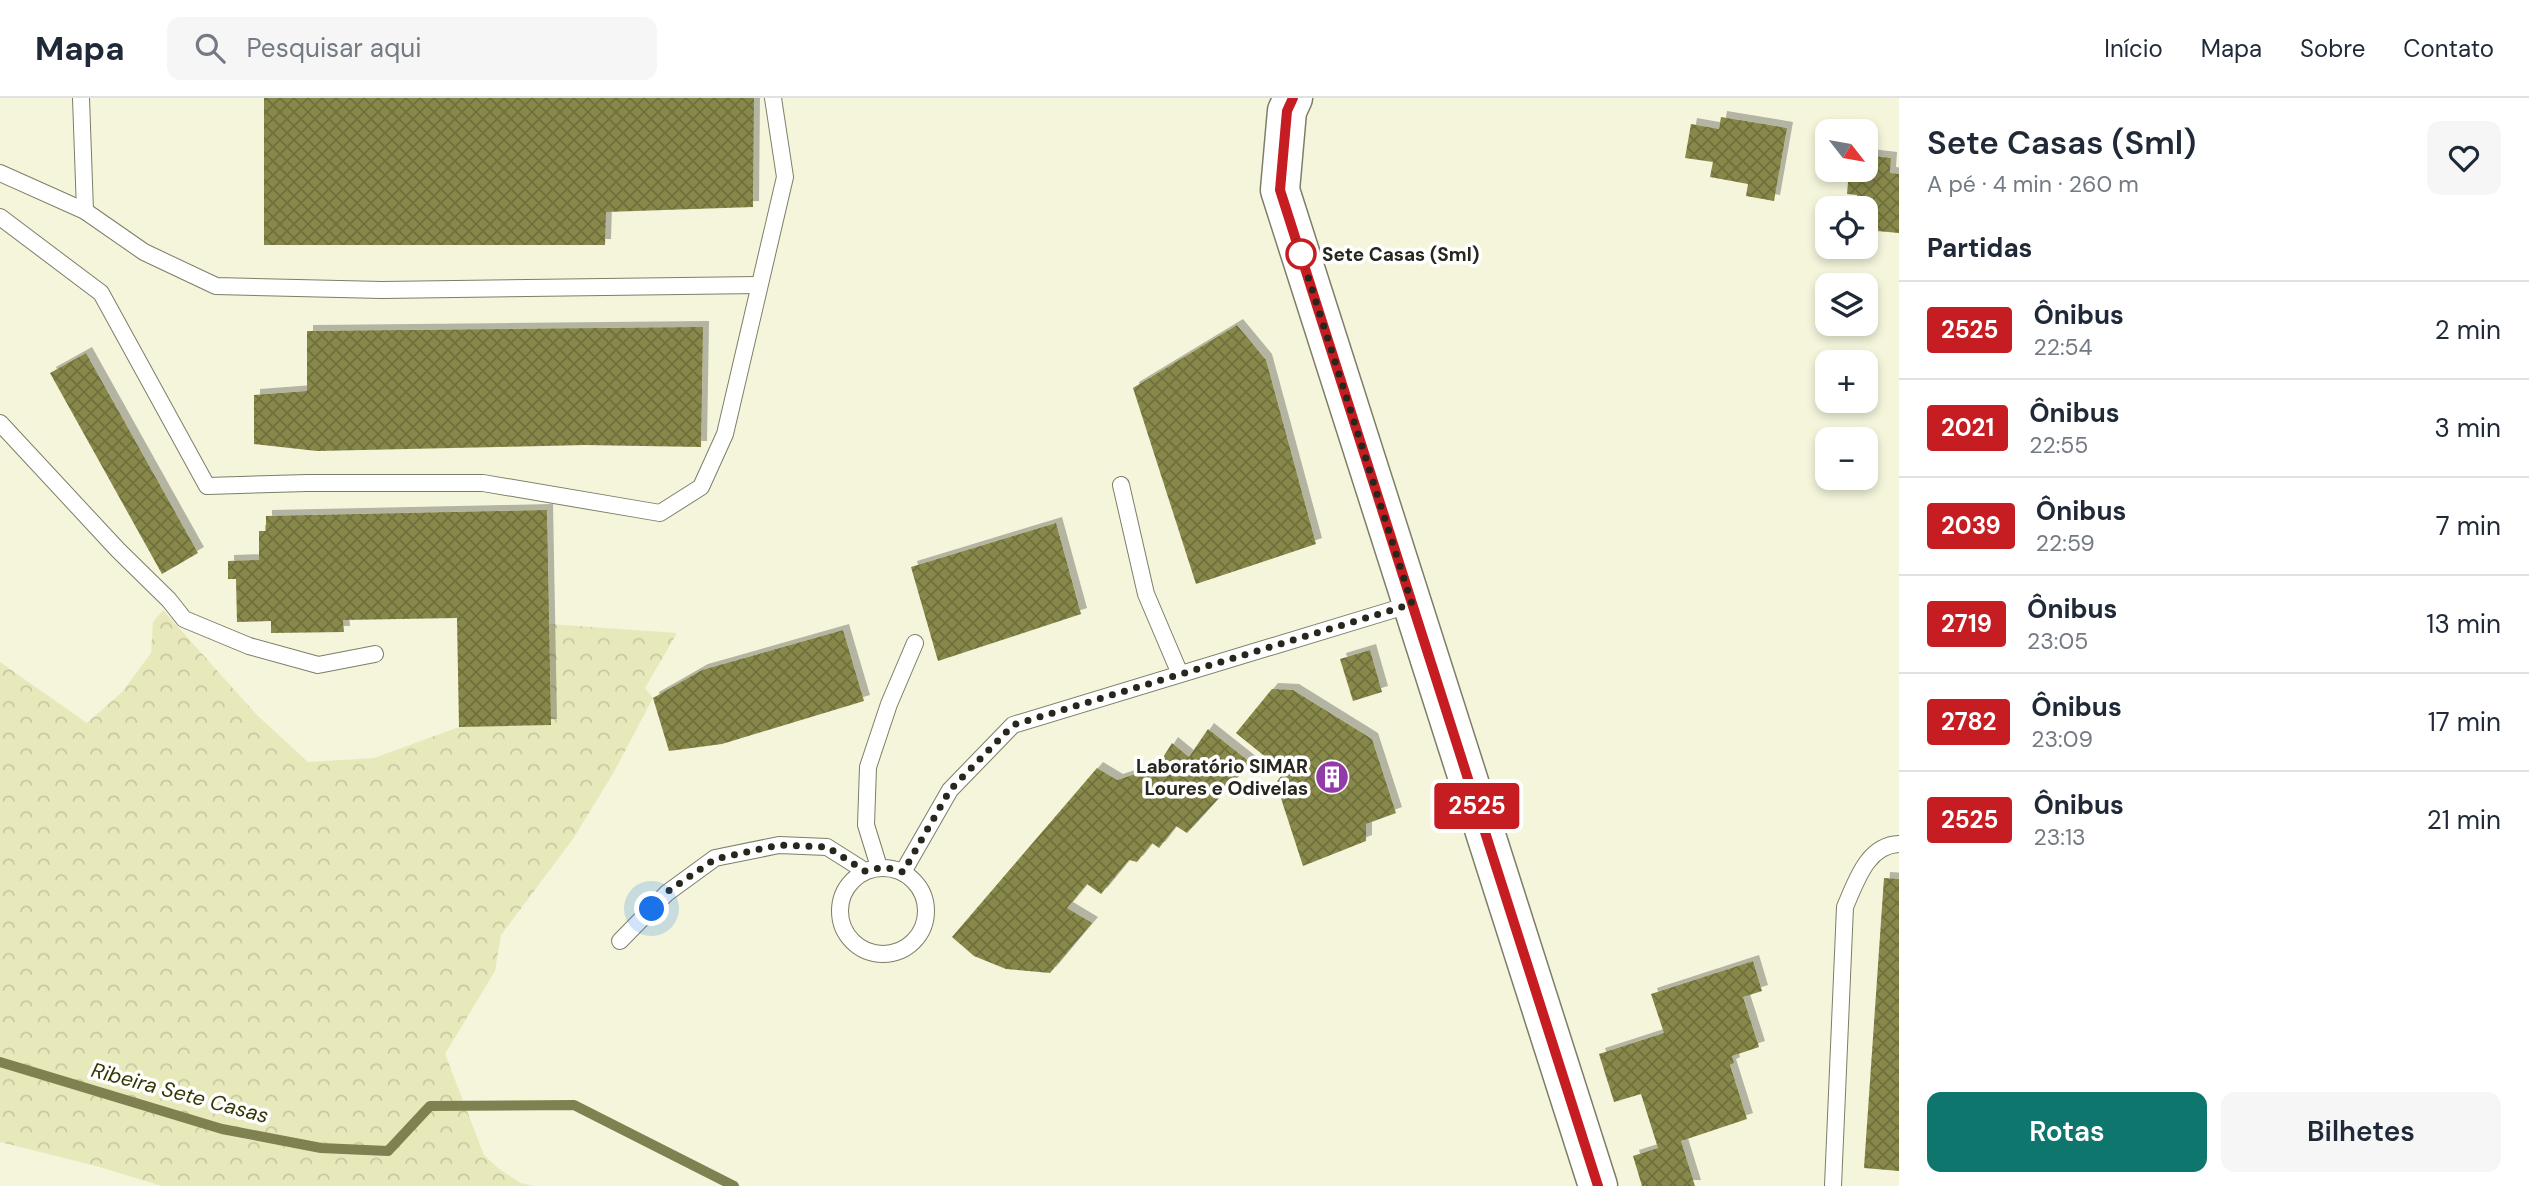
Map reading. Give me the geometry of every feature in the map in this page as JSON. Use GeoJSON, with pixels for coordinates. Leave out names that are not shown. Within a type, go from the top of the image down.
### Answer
{"type":"FeatureCollection","features":[{"type":"Feature","properties":{"kind":"street"},"geometry":{"type":"LineString","coordinates":[[1293,98],[1287,111],[1280,190],[1598,1186]]}},
{"type":"Feature","properties":{"kind":"lane"},"geometry":{"type":"LineString","coordinates":[[81,98],[85,211]]}},
{"type":"Feature","properties":{"kind":"lane"},"geometry":{"type":"LineString","coordinates":[[0,217],[101,293],[207,486],[483,483],[660,513],[701,487],[724,434],[785,177],[773,98]]}},
{"type":"Feature","properties":{"kind":"lane"},"geometry":{"type":"LineString","coordinates":[[0,173],[85,211],[144,252],[216,286],[382,290],[759,285]]}},
{"type":"Feature","properties":{"kind":"lane"},"geometry":{"type":"LineString","coordinates":[[0,423],[184,619],[248,646],[318,665],[376,654]]}},
{"type":"Feature","properties":{"kind":"lane"},"geometry":{"type":"LineString","coordinates":[[1121,485],[1146,594],[1180,674]]}},
{"type":"Feature","properties":{"kind":"lane"},"geometry":{"type":"LineString","coordinates":[[903,872],[950,790],[1013,725],[1412,604]]}},
{"type":"Feature","properties":{"kind":"lane"},"geometry":{"type":"LineString","coordinates":[[872,869],[866,825],[868,767],[888,704],[915,643]]}},
{"type":"Feature","properties":{"kind":"lane"},"geometry":{"type":"LineString","coordinates":[[1833,1186],[1845,907],[1863,864],[1889,844],[1899,844]]}},
{"type":"Feature","properties":{"kind":"lane"},"geometry":{"type":"LineString","coordinates":[[620,941],[667,892],[715,859],[779,845],[827,847],[872,869]]}},
{"type":"Feature","properties":{"kind":"lane"},"geometry":{"type":"LineString","coordinates":[[891,868],[903,872],[915,880],[923,893],[927,907],[926,922],[920,935],[910,946],[897,953],[883,955],[868,952],[856,945],[846,934],[840,920],[840,905],[844,892],[853,880],[872,869],[891,868]]}},
{"type":"Feature","properties":{"kind":"green space"},"geometry":{"type":"Polygon","coordinates":[[[163,610],[257,715],[308,762],[374,758],[459,727],[549,624],[677,633],[645,688],[653,698],[614,772],[573,839],[501,935],[495,971],[445,1054],[484,1155],[499,1169],[521,1183],[534,1186],[162,1186],[0,1142],[0,662],[87,723],[122,692],[151,653],[153,622],[163,610]]]}},
{"type":"Feature","properties":{"kind":"building"},"geometry":{"type":"Polygon","coordinates":[[[264,98],[754,98],[753,207],[606,212],[605,245],[264,245],[264,98]]]}},
{"type":"Feature","properties":{"kind":"building"},"geometry":{"type":"Polygon","coordinates":[[[1721,117],[1787,128],[1774,201],[1746,196],[1748,184],[1710,177],[1713,162],[1685,158],[1691,124],[1719,129],[1721,117]]]}},
{"type":"Feature","properties":{"kind":"building"},"geometry":{"type":"Polygon","coordinates":[[[1878,156],[1891,158],[1890,173],[1899,174],[1899,233],[1878,231],[1878,196],[1847,194],[1848,182],[1878,182],[1878,156]]]}},
{"type":"Feature","properties":{"kind":"building"},"geometry":{"type":"Polygon","coordinates":[[[1237,325],[1266,360],[1316,544],[1196,584],[1133,388],[1237,325]]]}},
{"type":"Feature","properties":{"kind":"building"},"geometry":{"type":"Polygon","coordinates":[[[703,327],[701,447],[585,445],[317,451],[254,444],[254,395],[307,391],[307,331],[703,327]]]}},
{"type":"Feature","properties":{"kind":"building"},"geometry":{"type":"Polygon","coordinates":[[[86,353],[198,553],[162,574],[50,373],[86,353]]]}},
{"type":"Feature","properties":{"kind":"building"},"geometry":{"type":"Polygon","coordinates":[[[547,510],[551,725],[459,727],[457,618],[343,620],[344,632],[271,633],[271,621],[237,622],[236,579],[228,579],[228,561],[259,560],[259,531],[266,531],[266,516],[547,510]]]}},
{"type":"Feature","properties":{"kind":"building"},"geometry":{"type":"Polygon","coordinates":[[[1056,523],[1081,614],[938,661],[911,567],[1056,523]]]}},
{"type":"Feature","properties":{"kind":"building"},"geometry":{"type":"Polygon","coordinates":[[[843,630],[864,701],[722,744],[669,751],[653,698],[702,670],[843,630]]]}},
{"type":"Feature","properties":{"kind":"building"},"geometry":{"type":"Polygon","coordinates":[[[1370,650],[1382,692],[1353,701],[1340,659],[1370,650]]]}},
{"type":"Feature","properties":{"kind":"building","name":"Laboratório SIMAR Loures e Odivelas"},"geometry":{"type":"Polygon","coordinates":[[[1272,689],[1293,690],[1372,739],[1396,813],[1366,824],[1366,841],[1303,866],[1276,783],[1284,772],[1236,733],[1272,689]]]}},
{"type":"Feature","properties":{"kind":"building"},"geometry":{"type":"Polygon","coordinates":[[[1208,729],[1251,763],[1187,833],[1176,826],[1159,848],[1152,843],[1137,862],[1129,860],[1101,894],[1087,884],[1067,908],[1092,923],[1050,973],[1006,969],[974,956],[952,937],[1097,768],[1117,780],[1157,767],[1172,743],[1189,757],[1208,729]]]}},
{"type":"Feature","properties":{"kind":"building"},"geometry":{"type":"Polygon","coordinates":[[[1884,878],[1899,879],[1899,1171],[1864,1168],[1884,878]]]}},
{"type":"Feature","properties":{"kind":"building"},"geometry":{"type":"Polygon","coordinates":[[[1753,961],[1762,991],[1743,997],[1759,1047],[1732,1056],[1734,1063],[1730,1065],[1747,1119],[1681,1141],[1695,1186],[1642,1186],[1633,1156],[1658,1148],[1641,1094],[1614,1102],[1599,1054],[1664,1033],[1651,994],[1753,961]]]}},
{"type":"Feature","properties":{"kind":"waterway","name":"Ribeira Sete Casas"},"geometry":{"type":"LineString","coordinates":[[0,1062],[222,1129],[321,1148],[388,1151],[430,1106],[574,1105],[734,1186]]}},
{"type":"Feature","properties":{"kind":"bus line","name":"2525"},"geometry":{"type":"LineString","coordinates":[[1293,98],[1287,111],[1280,190],[1598,1186]]}},
{"type":"Feature","properties":{"kind":"place","name":"Sete Casas (Sml)"},"geometry":{"type":"Point","coordinates":[1301,254]}},
{"type":"Feature","properties":{"kind":"place","name":"Laboratório SIMAR Loures e Odivelas"},"geometry":{"type":"Point","coordinates":[1332,777]}},
{"type":"Feature","properties":{"kind":"route"},"geometry":{"type":"LineString","coordinates":[[652,909],[667,892],[715,859],[779,845],[827,847],[865,871],[879,867],[903,872],[950,790],[1013,725],[1412,604],[1297,242],[1301,254]]}}]}
